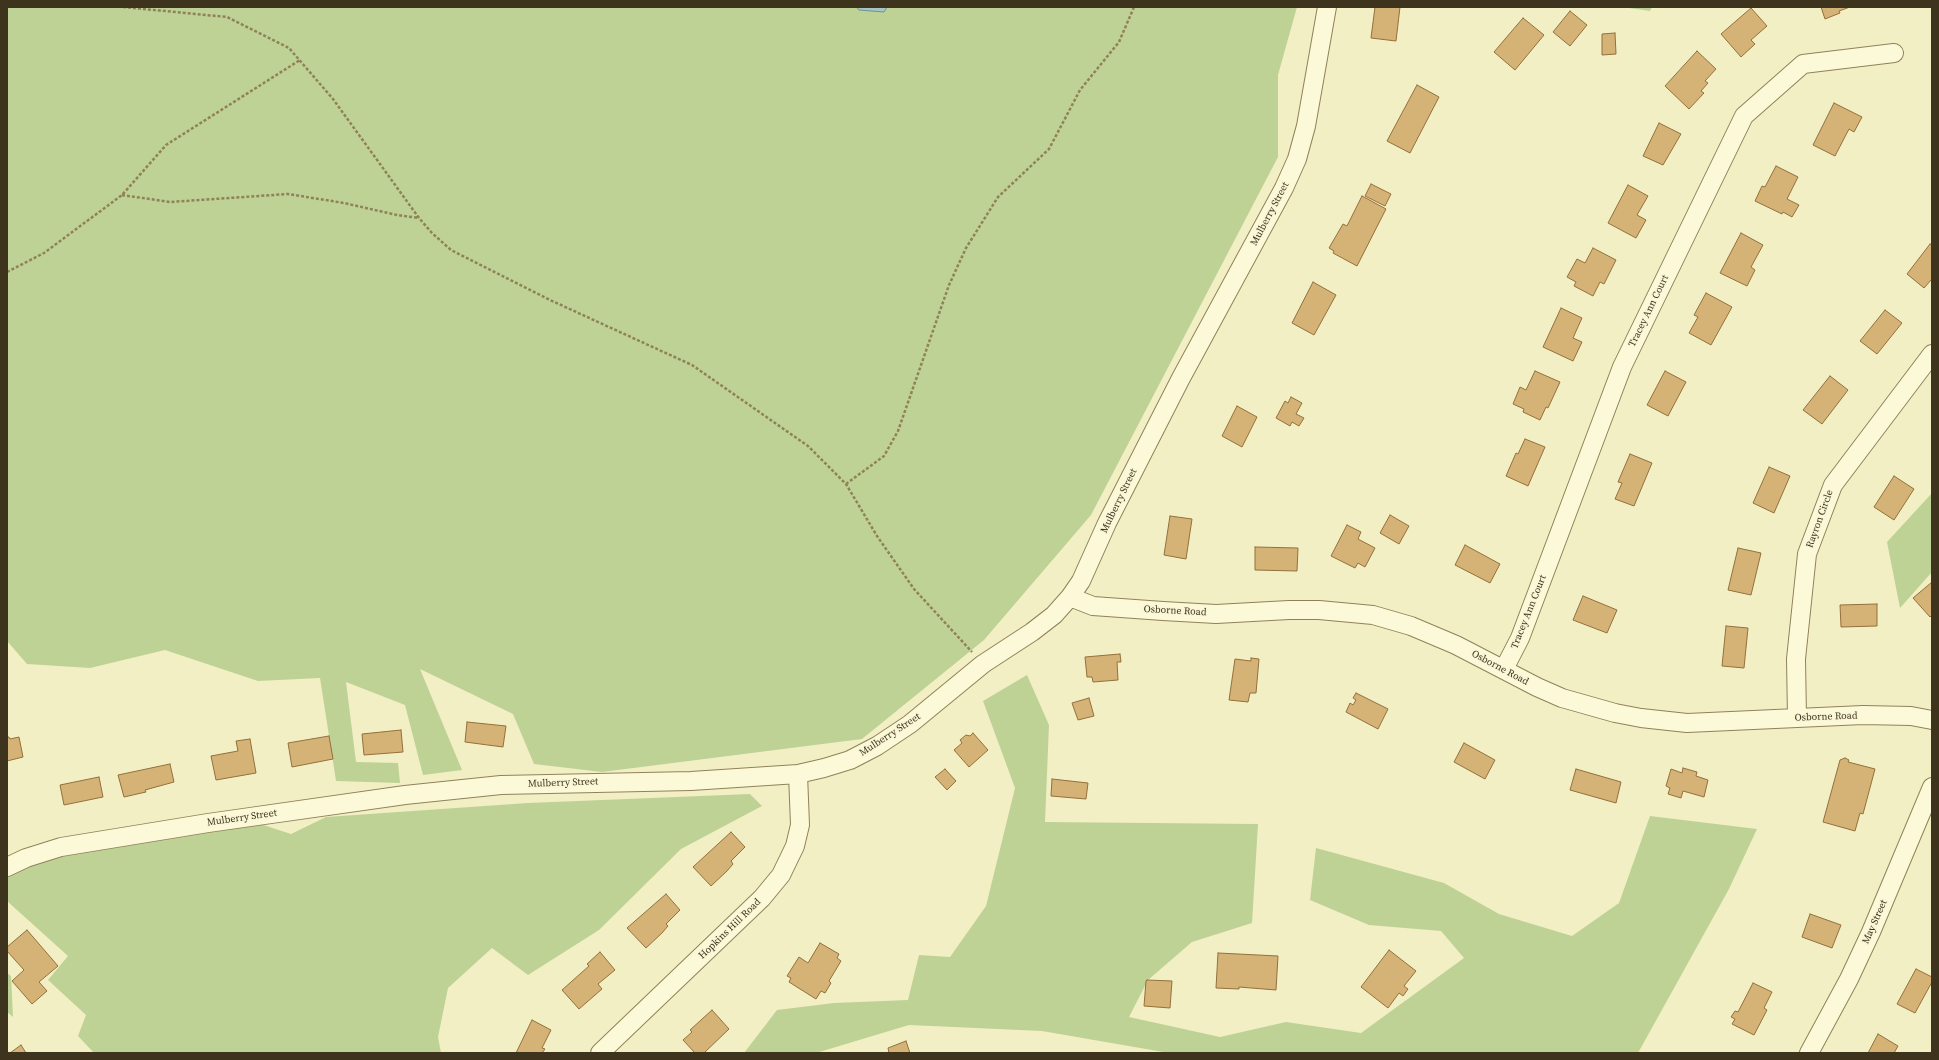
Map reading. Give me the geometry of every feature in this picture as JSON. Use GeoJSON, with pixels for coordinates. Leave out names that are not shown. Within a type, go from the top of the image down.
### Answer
{"type":"FeatureCollection","features":[{"type":"Feature","properties":{"kind":"street","name":"Mulberry Street"},"geometry":{"type":"LineString","coordinates":[[7,867],[26,858],[68,846],[208,823],[447,789],[553,783],[691,780],[798,774],[850,760],[877,746],[910,724],[983,664],[1032,632],[1054,614],[1070,597],[1081,581],[1107,523],[1181,378],[1281,194],[1297,159],[1306,126],[1319,60],[1327,7]]}},
{"type":"Feature","properties":{"kind":"street","name":"Tracey Ann Court"},"geometry":{"type":"LineString","coordinates":[[1504,669],[1520,638],[1622,367],[1744,116],[1802,64],[1894,53]]}},
{"type":"Feature","properties":{"kind":"street","name":"Rayron Circle"},"geometry":{"type":"LineString","coordinates":[[1797,717],[1796,659],[1808,554],[1833,485],[1932,354]]}},
{"type":"Feature","properties":{"kind":"street","name":"Osborne Road"},"geometry":{"type":"LineString","coordinates":[[1070,597],[1092,606],[1216,614],[1304,610],[1348,611],[1373,614],[1411,626],[1456,645],[1537,687],[1562,698],[1614,713],[1641,718],[1687,723],[1732,722],[1797,717],[1911,716],[1932,720]]}},
{"type":"Feature","properties":{"kind":"street","name":"Hopkins Hill Road"},"geometry":{"type":"LineString","coordinates":[[600,1053],[762,898],[781,875],[795,846],[800,825],[798,774]]}},
{"type":"Feature","properties":{"kind":"street","name":"May Street"},"geometry":{"type":"LineString","coordinates":[[1810,1053],[1849,979],[1871,932],[1932,787]]}},
{"type":"Feature","properties":{"kind":"path"},"geometry":{"type":"LineString","coordinates":[[123,7],[227,17],[289,48],[333,99],[419,218],[432,233],[451,250],[550,300],[692,365],[808,446],[846,484],[877,536],[914,589],[983,664]]}},
{"type":"Feature","properties":{"kind":"path"},"geometry":{"type":"LineString","coordinates":[[846,484],[884,456],[898,431],[949,285],[966,248],[998,198],[1049,149],[1080,90],[1119,42],[1134,7]]}},
{"type":"Feature","properties":{"kind":"path"},"geometry":{"type":"LineString","coordinates":[[7,272],[44,253],[122,195],[166,145],[300,60]]}},
{"type":"Feature","properties":{"kind":"path"},"geometry":{"type":"LineString","coordinates":[[122,195],[170,202],[288,194],[344,203],[396,215],[419,218]]}},
{"type":"Feature","properties":{"kind":"green space"},"geometry":{"type":"Polygon","coordinates":[[[7,7],[1297,7],[1278,75],[1278,157],[1091,515],[984,640],[862,739],[602,772],[534,764],[513,714],[420,669],[462,770],[423,775],[405,705],[346,682],[356,762],[398,763],[400,783],[336,781],[320,678],[258,681],[165,650],[90,668],[27,664],[7,641],[7,7]]]}},
{"type":"Feature","properties":{"kind":"green space"},"geometry":{"type":"Polygon","coordinates":[[[1622,7],[1652,7],[1650,11],[1622,7]]]}},
{"type":"Feature","properties":{"kind":"green space"},"geometry":{"type":"Polygon","coordinates":[[[1932,493],[1932,572],[1900,608],[1887,542],[1932,493]]]}},
{"type":"Feature","properties":{"kind":"green space"},"geometry":{"type":"Polygon","coordinates":[[[1027,675],[1049,725],[1045,822],[1258,824],[1252,923],[1192,942],[1148,980],[1129,1017],[1220,1037],[1286,1022],[1361,1033],[1464,958],[1441,931],[1369,925],[1310,900],[1316,848],[1444,883],[1499,914],[1572,936],[1619,903],[1650,816],[1757,829],[1729,889],[1638,1053],[1169,1053],[1042,1031],[909,1025],[816,1053],[744,1053],[777,1010],[834,1003],[908,1000],[919,955],[950,957],[986,906],[1015,788],[983,701],[1027,675]]]}},
{"type":"Feature","properties":{"kind":"green space"},"geometry":{"type":"Polygon","coordinates":[[[750,794],[762,806],[681,849],[599,930],[528,975],[492,948],[448,988],[438,1037],[441,1053],[94,1053],[78,1036],[86,1015],[48,980],[68,956],[7,901],[7,875],[46,856],[251,821],[291,834],[326,817],[528,803],[750,794]]]}},
{"type":"Feature","properties":{"kind":"green space"},"geometry":{"type":"Polygon","coordinates":[[[7,973],[11,976],[13,1017],[7,1012],[7,973]]]}},
{"type":"Feature","properties":{"kind":"water"},"geometry":{"type":"Polygon","coordinates":[[[856,7],[887,7],[884,12],[859,10],[856,7]]]}},
{"type":"Feature","properties":{"kind":"building"},"geometry":{"type":"Polygon","coordinates":[[[1375,7],[1400,7],[1396,41],[1371,38],[1375,7]]]}},
{"type":"Feature","properties":{"kind":"building"},"geometry":{"type":"Polygon","coordinates":[[[1821,7],[1850,7],[1825,19],[1821,7]]]}},
{"type":"Feature","properties":{"kind":"building"},"geometry":{"type":"Polygon","coordinates":[[[1751,8],[1767,26],[1751,40],[1755,44],[1741,57],[1721,34],[1751,8]]]}},
{"type":"Feature","properties":{"kind":"building"},"geometry":{"type":"Polygon","coordinates":[[[1570,11],[1587,25],[1570,46],[1553,32],[1570,11]]]}},
{"type":"Feature","properties":{"kind":"building"},"geometry":{"type":"Polygon","coordinates":[[[1523,18],[1544,35],[1515,70],[1494,52],[1523,18]]]}},
{"type":"Feature","properties":{"kind":"building"},"geometry":{"type":"Polygon","coordinates":[[[1615,33],[1616,54],[1602,55],[1602,34],[1615,33]]]}},
{"type":"Feature","properties":{"kind":"building"},"geometry":{"type":"Polygon","coordinates":[[[1697,51],[1716,69],[1705,81],[1708,83],[1701,91],[1704,93],[1689,109],[1665,86],[1697,51]]]}},
{"type":"Feature","properties":{"kind":"building"},"geometry":{"type":"Polygon","coordinates":[[[1417,85],[1439,97],[1410,153],[1387,141],[1417,85]]]}},
{"type":"Feature","properties":{"kind":"building"},"geometry":{"type":"Polygon","coordinates":[[[1834,103],[1862,117],[1854,132],[1849,129],[1835,156],[1813,145],[1834,103]]]}},
{"type":"Feature","properties":{"kind":"building"},"geometry":{"type":"Polygon","coordinates":[[[1659,123],[1681,134],[1663,165],[1643,156],[1659,123]]]}},
{"type":"Feature","properties":{"kind":"building"},"geometry":{"type":"Polygon","coordinates":[[[1776,166],[1798,177],[1787,199],[1799,205],[1792,217],[1783,212],[1782,214],[1755,201],[1762,186],[1765,187],[1776,166]]]}},
{"type":"Feature","properties":{"kind":"building"},"geometry":{"type":"Polygon","coordinates":[[[1371,184],[1391,194],[1385,206],[1365,196],[1371,184]]]}},
{"type":"Feature","properties":{"kind":"building"},"geometry":{"type":"Polygon","coordinates":[[[1628,185],[1648,196],[1637,215],[1646,220],[1636,238],[1608,223],[1628,185]]]}},
{"type":"Feature","properties":{"kind":"building"},"geometry":{"type":"Polygon","coordinates":[[[1362,196],[1386,209],[1357,266],[1333,253],[1334,251],[1329,248],[1343,224],[1347,226],[1362,196]]]}},
{"type":"Feature","properties":{"kind":"building"},"geometry":{"type":"Polygon","coordinates":[[[1741,233],[1763,245],[1751,267],[1755,270],[1747,286],[1720,273],[1741,233]]]}},
{"type":"Feature","properties":{"kind":"building"},"geometry":{"type":"Polygon","coordinates":[[[1930,244],[1932,245],[1932,279],[1924,288],[1907,274],[1930,244]]]}},
{"type":"Feature","properties":{"kind":"building"},"geometry":{"type":"Polygon","coordinates":[[[1593,248],[1616,260],[1604,284],[1600,282],[1593,296],[1574,286],[1576,282],[1567,277],[1577,259],[1585,263],[1593,248]]]}},
{"type":"Feature","properties":{"kind":"building"},"geometry":{"type":"Polygon","coordinates":[[[1313,282],[1336,295],[1314,335],[1292,323],[1313,282]]]}},
{"type":"Feature","properties":{"kind":"building"},"geometry":{"type":"Polygon","coordinates":[[[1706,293],[1732,307],[1711,345],[1689,333],[1698,317],[1694,315],[1706,293]]]}},
{"type":"Feature","properties":{"kind":"building"},"geometry":{"type":"Polygon","coordinates":[[[1561,308],[1582,318],[1573,338],[1582,342],[1573,361],[1543,347],[1561,308]]]}},
{"type":"Feature","properties":{"kind":"building"},"geometry":{"type":"Polygon","coordinates":[[[1885,310],[1902,323],[1877,354],[1860,341],[1885,310]]]}},
{"type":"Feature","properties":{"kind":"building"},"geometry":{"type":"Polygon","coordinates":[[[1535,371],[1560,382],[1548,408],[1546,407],[1540,420],[1523,412],[1524,409],[1513,404],[1520,387],[1526,390],[1535,371]]]}},
{"type":"Feature","properties":{"kind":"building"},"geometry":{"type":"Polygon","coordinates":[[[1665,371],[1686,382],[1668,416],[1647,405],[1665,371]]]}},
{"type":"Feature","properties":{"kind":"building"},"geometry":{"type":"Polygon","coordinates":[[[1830,376],[1848,390],[1822,424],[1803,410],[1830,376]]]}},
{"type":"Feature","properties":{"kind":"building"},"geometry":{"type":"Polygon","coordinates":[[[1291,397],[1302,403],[1296,414],[1304,418],[1299,426],[1292,422],[1290,426],[1276,418],[1285,401],[1288,403],[1291,397]]]}},
{"type":"Feature","properties":{"kind":"building"},"geometry":{"type":"Polygon","coordinates":[[[1237,406],[1257,417],[1242,447],[1222,436],[1237,406]]]}},
{"type":"Feature","properties":{"kind":"building"},"geometry":{"type":"Polygon","coordinates":[[[1525,439],[1545,447],[1528,486],[1506,476],[1516,453],[1518,454],[1525,439]]]}},
{"type":"Feature","properties":{"kind":"building"},"geometry":{"type":"Polygon","coordinates":[[[1630,454],[1652,463],[1634,506],[1615,499],[1622,483],[1618,482],[1630,454]]]}},
{"type":"Feature","properties":{"kind":"building"},"geometry":{"type":"Polygon","coordinates":[[[1769,467],[1790,476],[1774,513],[1753,503],[1769,467]]]}},
{"type":"Feature","properties":{"kind":"building"},"geometry":{"type":"Polygon","coordinates":[[[1894,476],[1914,489],[1894,520],[1874,507],[1894,476]]]}},
{"type":"Feature","properties":{"kind":"building"},"geometry":{"type":"Polygon","coordinates":[[[1390,515],[1409,526],[1399,544],[1380,533],[1390,515]]]}},
{"type":"Feature","properties":{"kind":"building"},"geometry":{"type":"Polygon","coordinates":[[[1170,516],[1192,519],[1186,559],[1164,555],[1170,516]]]}},
{"type":"Feature","properties":{"kind":"building"},"geometry":{"type":"Polygon","coordinates":[[[1347,525],[1361,532],[1358,539],[1375,548],[1365,567],[1358,563],[1355,568],[1331,556],[1347,525]]]}},
{"type":"Feature","properties":{"kind":"building"},"geometry":{"type":"Polygon","coordinates":[[[1465,545],[1500,564],[1490,583],[1455,565],[1465,545]]]}},
{"type":"Feature","properties":{"kind":"building"},"geometry":{"type":"Polygon","coordinates":[[[1255,547],[1298,548],[1297,571],[1255,570],[1255,547]]]}},
{"type":"Feature","properties":{"kind":"building"},"geometry":{"type":"Polygon","coordinates":[[[1738,548],[1761,553],[1751,595],[1728,590],[1738,548]]]}},
{"type":"Feature","properties":{"kind":"building"},"geometry":{"type":"Polygon","coordinates":[[[1932,582],[1932,615],[1930,617],[1913,598],[1932,582]]]}},
{"type":"Feature","properties":{"kind":"building"},"geometry":{"type":"Polygon","coordinates":[[[1583,596],[1617,610],[1607,633],[1573,620],[1583,596]]]}},
{"type":"Feature","properties":{"kind":"building"},"geometry":{"type":"Polygon","coordinates":[[[1877,604],[1877,626],[1841,627],[1840,605],[1877,604]]]}},
{"type":"Feature","properties":{"kind":"building"},"geometry":{"type":"Polygon","coordinates":[[[1726,626],[1748,628],[1744,668],[1722,666],[1726,626]]]}},
{"type":"Feature","properties":{"kind":"building"},"geometry":{"type":"Polygon","coordinates":[[[1120,654],[1121,662],[1117,662],[1118,680],[1093,682],[1092,677],[1087,677],[1085,657],[1120,654]]]}},
{"type":"Feature","properties":{"kind":"building"},"geometry":{"type":"Polygon","coordinates":[[[1251,658],[1259,659],[1256,693],[1250,693],[1248,702],[1229,700],[1235,659],[1251,661],[1251,658]]]}},
{"type":"Feature","properties":{"kind":"building"},"geometry":{"type":"Polygon","coordinates":[[[1356,693],[1388,709],[1378,729],[1346,712],[1350,703],[1353,705],[1356,700],[1353,698],[1356,693]]]}},
{"type":"Feature","properties":{"kind":"building"},"geometry":{"type":"Polygon","coordinates":[[[1089,698],[1094,716],[1078,720],[1072,703],[1089,698]]]}},
{"type":"Feature","properties":{"kind":"building"},"geometry":{"type":"Polygon","coordinates":[[[467,722],[506,726],[503,747],[465,742],[467,722]]]}},
{"type":"Feature","properties":{"kind":"building"},"geometry":{"type":"Polygon","coordinates":[[[401,730],[403,752],[364,755],[362,734],[401,730]]]}},
{"type":"Feature","properties":{"kind":"building"},"geometry":{"type":"Polygon","coordinates":[[[973,733],[988,750],[969,767],[954,750],[962,743],[960,740],[966,735],[970,736],[973,733]]]}},
{"type":"Feature","properties":{"kind":"building"},"geometry":{"type":"Polygon","coordinates":[[[329,736],[333,759],[292,767],[288,743],[329,736]]]}},
{"type":"Feature","properties":{"kind":"building"},"geometry":{"type":"Polygon","coordinates":[[[7,737],[10,739],[19,737],[23,757],[7,761],[7,737]]]}},
{"type":"Feature","properties":{"kind":"building"},"geometry":{"type":"Polygon","coordinates":[[[250,739],[256,773],[216,780],[211,756],[238,751],[236,741],[250,739]]]}},
{"type":"Feature","properties":{"kind":"building"},"geometry":{"type":"Polygon","coordinates":[[[1464,743],[1495,760],[1485,779],[1454,762],[1464,743]]]}},
{"type":"Feature","properties":{"kind":"building"},"geometry":{"type":"Polygon","coordinates":[[[1845,758],[1849,760],[1848,762],[1875,769],[1863,814],[1860,813],[1855,831],[1823,822],[1840,760],[1845,758]]]}},
{"type":"Feature","properties":{"kind":"building"},"geometry":{"type":"Polygon","coordinates":[[[170,764],[174,782],[145,790],[146,792],[124,797],[118,775],[170,764]]]}},
{"type":"Feature","properties":{"kind":"building"},"geometry":{"type":"Polygon","coordinates":[[[1683,768],[1697,772],[1696,776],[1708,780],[1704,797],[1683,791],[1681,798],[1668,794],[1670,788],[1666,786],[1671,769],[1682,773],[1683,768]]]}},
{"type":"Feature","properties":{"kind":"building"},"geometry":{"type":"Polygon","coordinates":[[[945,769],[956,781],[947,790],[935,777],[945,769]]]}},
{"type":"Feature","properties":{"kind":"building"},"geometry":{"type":"Polygon","coordinates":[[[1576,769],[1621,782],[1616,803],[1570,790],[1576,769]]]}},
{"type":"Feature","properties":{"kind":"building"},"geometry":{"type":"Polygon","coordinates":[[[99,777],[103,797],[64,805],[60,785],[99,777]]]}},
{"type":"Feature","properties":{"kind":"building"},"geometry":{"type":"Polygon","coordinates":[[[1052,779],[1088,783],[1086,799],[1051,796],[1052,779]]]}},
{"type":"Feature","properties":{"kind":"building"},"geometry":{"type":"Polygon","coordinates":[[[731,832],[745,847],[731,861],[733,864],[727,871],[711,886],[693,867],[731,832]]]}},
{"type":"Feature","properties":{"kind":"building"},"geometry":{"type":"Polygon","coordinates":[[[666,894],[680,910],[666,924],[668,926],[662,933],[646,948],[627,928],[666,894]]]}},
{"type":"Feature","properties":{"kind":"building"},"geometry":{"type":"Polygon","coordinates":[[[1810,914],[1841,925],[1832,948],[1802,937],[1810,914]]]}},
{"type":"Feature","properties":{"kind":"building"},"geometry":{"type":"Polygon","coordinates":[[[27,930],[58,966],[39,982],[47,991],[32,1004],[12,981],[24,970],[7,951],[7,947],[27,930]]]}},
{"type":"Feature","properties":{"kind":"building"},"geometry":{"type":"Polygon","coordinates":[[[820,943],[839,954],[837,958],[841,961],[829,981],[831,983],[825,993],[821,991],[816,999],[789,982],[791,978],[787,976],[799,957],[808,963],[820,943]]]}},
{"type":"Feature","properties":{"kind":"building"},"geometry":{"type":"Polygon","coordinates":[[[1389,950],[1416,971],[1404,986],[1408,989],[1403,996],[1399,993],[1388,1008],[1361,987],[1389,950]]]}},
{"type":"Feature","properties":{"kind":"building"},"geometry":{"type":"Polygon","coordinates":[[[600,952],[615,970],[598,984],[602,989],[579,1009],[562,990],[589,966],[587,964],[600,952]]]}},
{"type":"Feature","properties":{"kind":"building"},"geometry":{"type":"Polygon","coordinates":[[[1218,953],[1278,956],[1276,990],[1239,987],[1239,989],[1216,988],[1218,953]]]}},
{"type":"Feature","properties":{"kind":"building"},"geometry":{"type":"Polygon","coordinates":[[[1916,969],[1932,977],[1932,982],[1915,1013],[1897,1004],[1916,969]]]}},
{"type":"Feature","properties":{"kind":"building"},"geometry":{"type":"Polygon","coordinates":[[[1147,980],[1172,981],[1170,1008],[1144,1006],[1147,980]]]}},
{"type":"Feature","properties":{"kind":"building"},"geometry":{"type":"Polygon","coordinates":[[[1753,983],[1772,992],[1764,1008],[1767,1010],[1754,1035],[1732,1024],[1735,1019],[1731,1017],[1735,1011],[1738,1012],[1753,983]]]}},
{"type":"Feature","properties":{"kind":"building"},"geometry":{"type":"Polygon","coordinates":[[[712,1010],[729,1029],[704,1053],[695,1053],[683,1040],[692,1032],[690,1030],[712,1010]]]}},
{"type":"Feature","properties":{"kind":"building"},"geometry":{"type":"Polygon","coordinates":[[[532,1020],[551,1030],[542,1048],[545,1049],[542,1053],[516,1053],[532,1020]]]}},
{"type":"Feature","properties":{"kind":"building"},"geometry":{"type":"Polygon","coordinates":[[[1878,1034],[1898,1046],[1894,1053],[1868,1053],[1878,1034]]]}},
{"type":"Feature","properties":{"kind":"building"},"geometry":{"type":"Polygon","coordinates":[[[906,1041],[910,1053],[889,1053],[888,1048],[906,1041]]]}},
{"type":"Feature","properties":{"kind":"building"},"geometry":{"type":"Polygon","coordinates":[[[21,1045],[26,1053],[10,1053],[21,1045]]]}}]}
